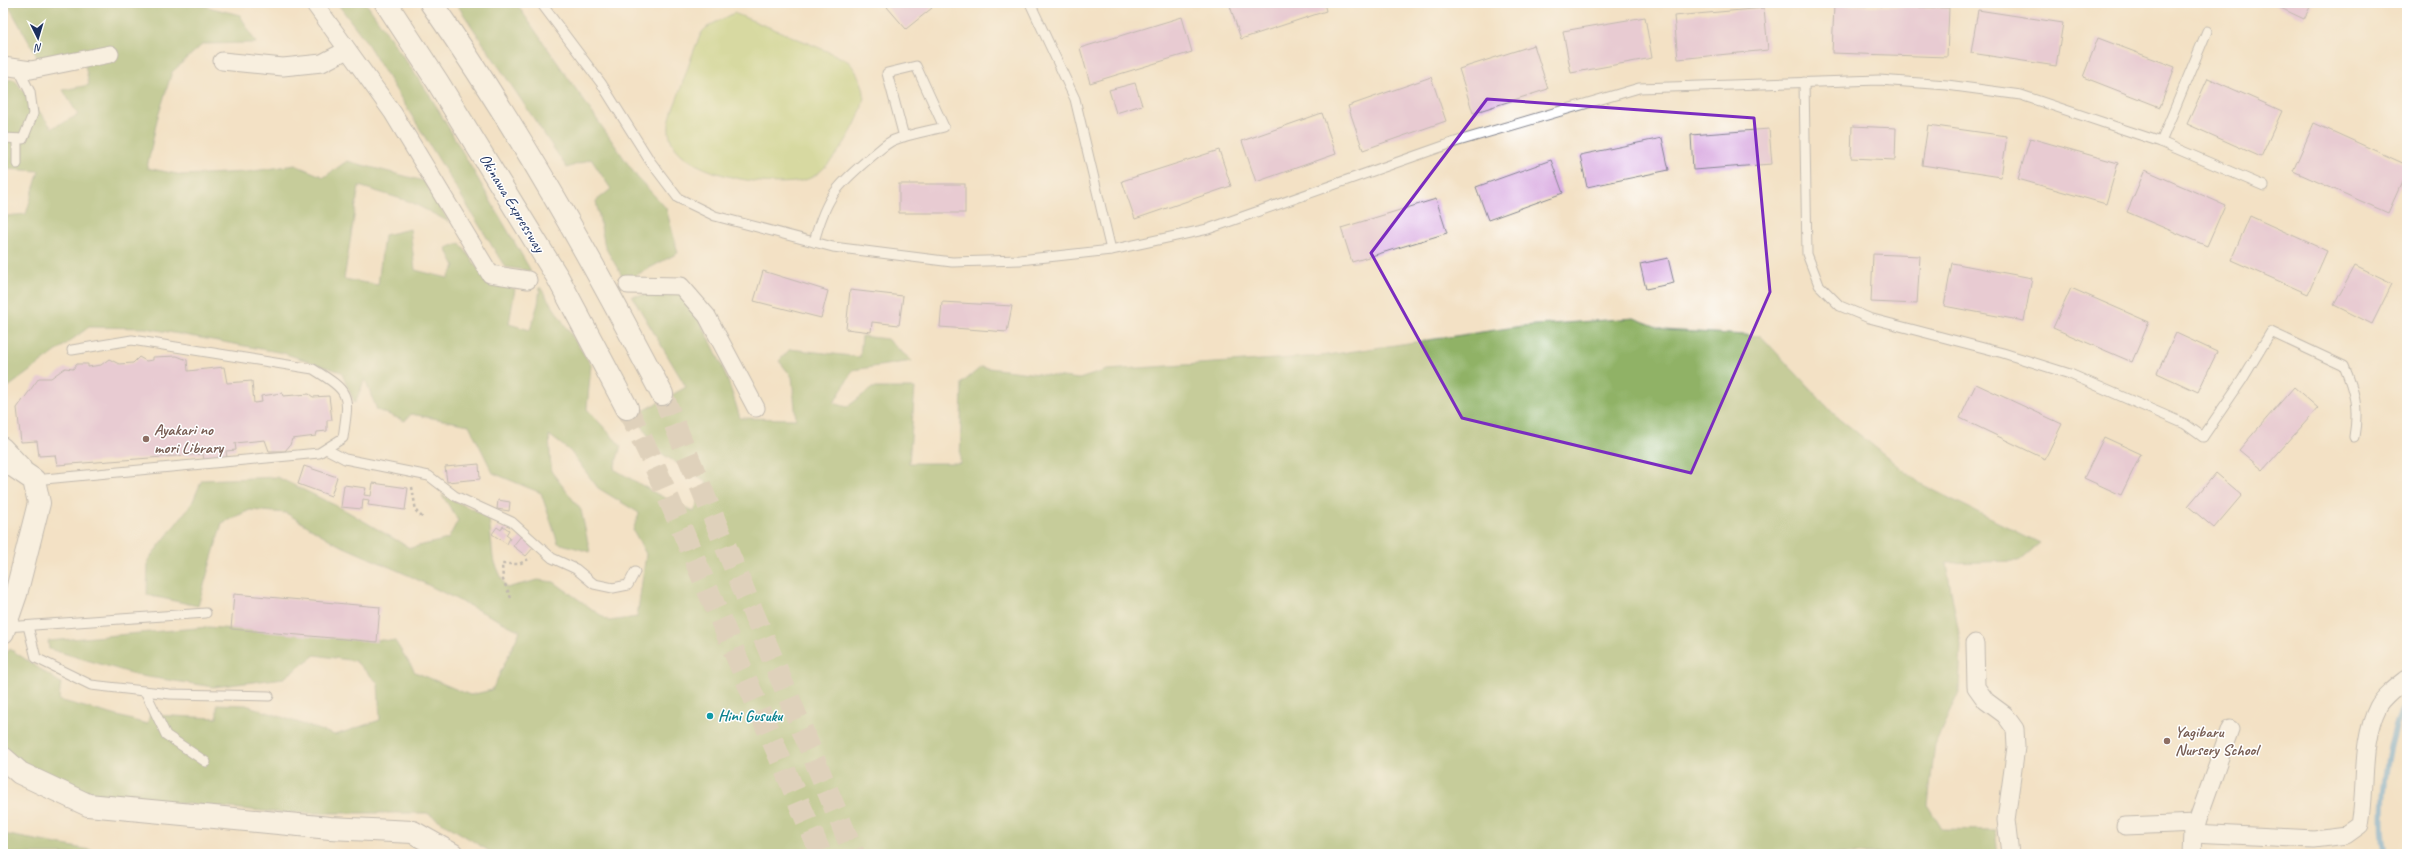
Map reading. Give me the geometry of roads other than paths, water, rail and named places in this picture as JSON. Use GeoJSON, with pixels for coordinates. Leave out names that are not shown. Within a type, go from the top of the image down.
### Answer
{"type":"FeatureCollection","features":[{"type":"Feature","properties":{"kind":"main road","name":"Okinawa Expressway"},"geometry":{"type":"LineString","coordinates":[[386,3],[445,94],[558,278],[628,408]]}},
{"type":"Feature","properties":{"kind":"main road"},"geometry":{"type":"LineString","coordinates":[[431,3],[457,40],[593,262],[662,394]]}},
{"type":"Feature","properties":{"kind":"main road"},"geometry":{"type":"LineString","coordinates":[[3,459],[34,480],[39,503],[4,630]]}},
{"type":"Feature","properties":{"kind":"main road"},"geometry":{"type":"LineString","coordinates":[[3,758],[20,773],[88,805],[330,828],[413,832],[452,854]]}},
{"type":"Feature","properties":{"kind":"street"},"geometry":{"type":"LineString","coordinates":[[314,3],[393,113],[490,274],[528,280]]}},
{"type":"Feature","properties":{"kind":"street"},"geometry":{"type":"LineString","coordinates":[[222,61],[283,67],[322,63],[348,50]]}},
{"type":"Feature","properties":{"kind":"street"},"geometry":{"type":"LineString","coordinates":[[10,67],[31,70],[110,54]]}},
{"type":"Feature","properties":{"kind":"street"},"geometry":{"type":"LineString","coordinates":[[628,285],[681,286],[707,316],[756,408]]}},
{"type":"Feature","properties":{"kind":"street"},"geometry":{"type":"LineString","coordinates":[[3,446],[34,480]]}},
{"type":"Feature","properties":{"kind":"street"},"geometry":{"type":"LineString","coordinates":[[1975,643],[1976,687],[1986,701],[2005,716],[2015,729],[2016,747],[2006,820],[2010,854]]}},
{"type":"Feature","properties":{"kind":"street"},"geometry":{"type":"LineString","coordinates":[[2125,826],[2195,828],[2314,839],[2346,835],[2360,825],[2364,802],[2367,738],[2378,706],[2407,679]]}},
{"type":"Feature","properties":{"kind":"street"},"geometry":{"type":"LineString","coordinates":[[2192,854],[2195,828],[2230,729]]}},
{"type":"Feature","properties":{"kind":"lane"},"geometry":{"type":"LineString","coordinates":[[541,3],[601,83],[650,161],[678,198],[714,216],[833,247],[952,262],[1020,260],[1111,250],[1208,230],[1455,142],[1639,88],[1879,80],[1947,85],[2021,95],[2161,142],[2264,186]]}},
{"type":"Feature","properties":{"kind":"lane"},"geometry":{"type":"LineString","coordinates":[[1042,3],[1032,5],[1075,99],[1111,250]]}},
{"type":"Feature","properties":{"kind":"lane"},"geometry":{"type":"LineString","coordinates":[[2161,142],[2207,31]]}},
{"type":"Feature","properties":{"kind":"lane"},"geometry":{"type":"LineString","coordinates":[[814,242],[822,211],[831,195],[852,173],[893,140],[944,127],[916,66],[887,73],[904,137]]}},
{"type":"Feature","properties":{"kind":"lane"},"geometry":{"type":"LineString","coordinates":[[3,138],[23,139],[33,114],[30,92],[10,67]]}},
{"type":"Feature","properties":{"kind":"lane"},"geometry":{"type":"LineString","coordinates":[[1804,82],[1807,254],[1819,285],[1840,306],[1869,318],[2003,353],[2070,374],[2185,424],[2203,437],[2242,380],[2271,332],[2344,366],[2355,391],[2357,420],[2354,437]]}},
{"type":"Feature","properties":{"kind":"lane"},"geometry":{"type":"LineString","coordinates":[[16,164],[17,139]]}},
{"type":"Feature","properties":{"kind":"lane"},"geometry":{"type":"LineString","coordinates":[[34,480],[319,453],[343,438],[348,402],[338,384],[314,369],[132,340],[72,350]]}},
{"type":"Feature","properties":{"kind":"lane"},"geometry":{"type":"LineString","coordinates":[[326,449],[345,459],[429,476],[455,496],[512,522],[552,558],[576,568],[594,584],[613,588],[628,586],[635,572]]}},
{"type":"Feature","properties":{"kind":"lane"},"geometry":{"type":"LineString","coordinates":[[4,630],[28,626],[206,612]]}},
{"type":"Feature","properties":{"kind":"lane"},"geometry":{"type":"LineString","coordinates":[[28,626],[36,658],[91,685],[170,694],[269,696]]}},
{"type":"Feature","properties":{"kind":"lane"},"geometry":{"type":"LineString","coordinates":[[145,691],[166,735],[206,762]]}},
{"type":"Feature","properties":{"kind":"waterway"},"geometry":{"type":"LineString","coordinates":[[2386,854],[2383,839],[2383,800],[2385,777],[2394,734],[2400,717],[2407,704]]}},
{"type":"Feature","properties":{"kind":"tunnel"},"geometry":{"type":"LineString","coordinates":[[662,394],[854,854]]}},
{"type":"Feature","properties":{"kind":"tunnel"},"geometry":{"type":"LineString","coordinates":[[627,408],[653,462],[821,854]]}},
{"type":"Feature","properties":{"kind":"place","name":"Ayakari no mori Library"},"geometry":{"type":"Point","coordinates":[146,439]}},
{"type":"Feature","properties":{"kind":"place","name":"Hini Gusuku"},"geometry":{"type":"Point","coordinates":[710,716]}},
{"type":"Feature","properties":{"kind":"place","name":"Yagibaru Nursery School"},"geometry":{"type":"Point","coordinates":[2167,741]}}]}
